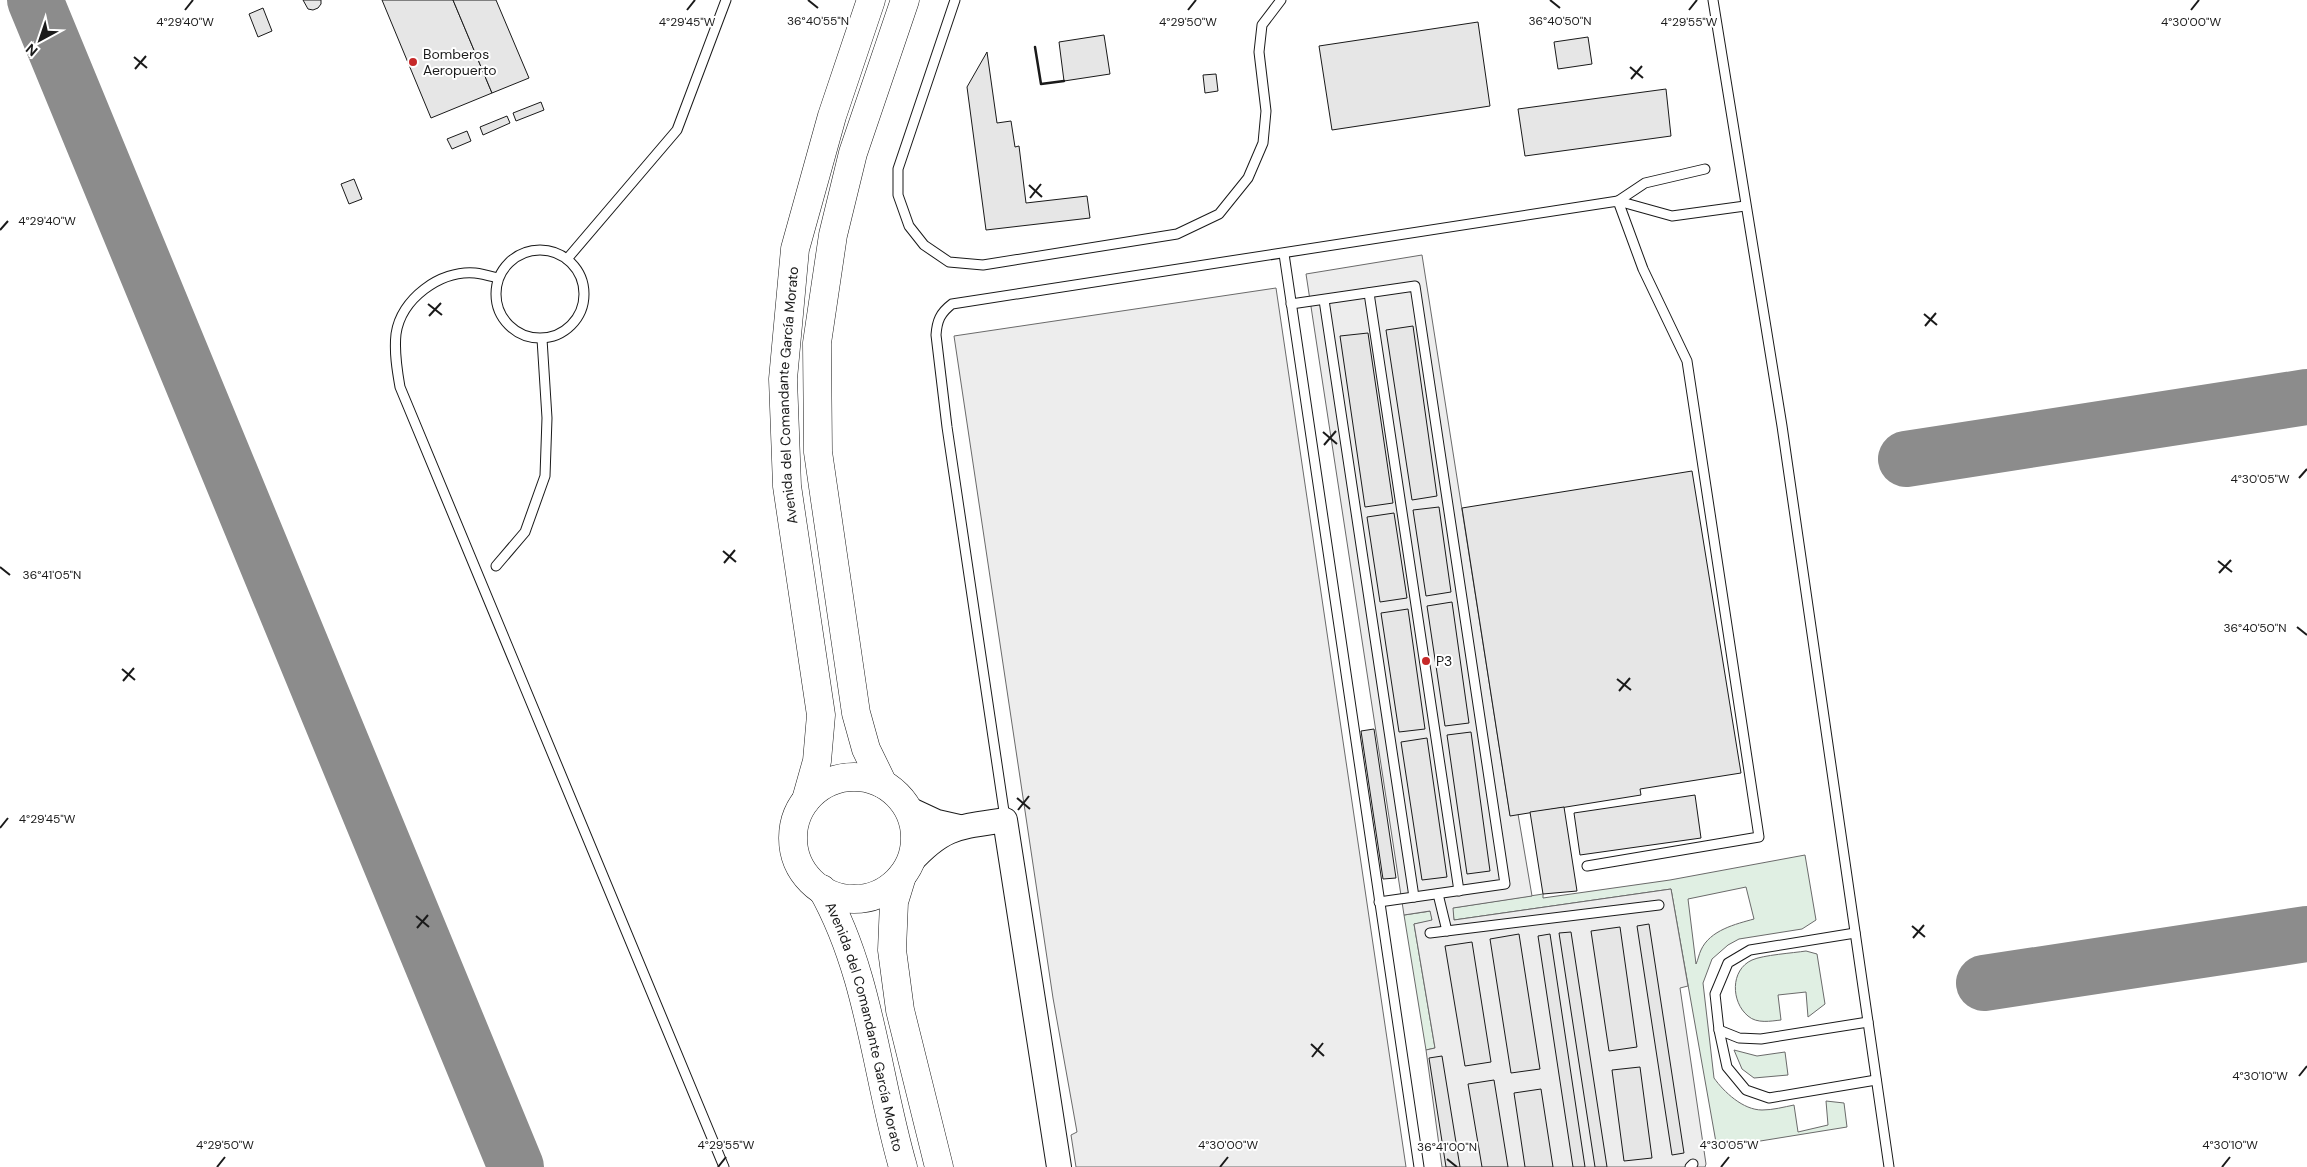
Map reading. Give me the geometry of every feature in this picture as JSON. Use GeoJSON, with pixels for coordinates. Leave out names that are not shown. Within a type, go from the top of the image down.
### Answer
{"type":"FeatureCollection","features":[{"type":"Feature","properties":{"kind":"main road","name":"Avenida del Comandante García Morato"},"geometry":{"type":"LineString","coordinates":[[806,800],[817,762],[821,715],[787,486],[783,379],[795,249],[832,116],[872,0]]}},
{"type":"Feature","properties":{"kind":"main road","name":"Avenida del Comandante García Morato"},"geometry":{"type":"LineString","coordinates":[[883,784],[866,748],[856,713],[818,452],[817,343],[833,235],[853,153],[905,0]]}},
{"type":"Feature","properties":{"kind":"main road"},"geometry":{"type":"LineString","coordinates":[[906,869],[889,888],[873,896],[856,899],[838,896],[822,889],[806,876],[797,858],[794,845],[796,818],[806,800],[818,788],[833,780],[850,777],[867,778],[883,784],[897,794],[908,808],[914,825],[915,844],[906,869],[894,902],[892,950],[900,1010],[939,1167]]}},
{"type":"Feature","properties":{"kind":"main road","name":"Avenida del Comandante García Morato"},"geometry":{"type":"LineString","coordinates":[[822,889],[837,916],[854,959],[903,1167]]}},
{"type":"Feature","properties":{"kind":"street"},"geometry":{"type":"LineString","coordinates":[[908,808],[936,822],[959,827]]}},
{"type":"Feature","properties":{"kind":"street"},"geometry":{"type":"LineString","coordinates":[[906,869],[928,843],[959,827],[1005,820],[1059,1167]]}},
{"type":"Feature","properties":{"kind":"lane"},"geometry":{"type":"LineString","coordinates":[[567,259],[678,130],[726,0]]}},
{"type":"Feature","properties":{"kind":"lane"},"geometry":{"type":"LineString","coordinates":[[954,0],[898,169],[898,194],[909,226],[924,245],[950,262],[983,265],[1177,234],[1219,214],[1248,178],[1263,143],[1266,111],[1258,52],[1262,25],[1281,0]]}},
{"type":"Feature","properties":{"kind":"lane"},"geometry":{"type":"LineString","coordinates":[[1713,0],[1782,426],[1889,1167]]}},
{"type":"Feature","properties":{"kind":"lane"},"geometry":{"type":"LineString","coordinates":[[1618,201],[1645,183],[1705,169]]}},
{"type":"Feature","properties":{"kind":"lane"},"geometry":{"type":"LineString","coordinates":[[1005,820],[947,427],[936,335],[937,322],[944,310],[952,304],[1618,201],[1672,216],[1746,206]]}},
{"type":"Feature","properties":{"kind":"lane"},"geometry":{"type":"LineString","coordinates":[[1588,866],[1759,838],[1687,360],[1643,269],[1618,201]]}},
{"type":"Feature","properties":{"kind":"lane"},"geometry":{"type":"LineString","coordinates":[[541,249],[555,252],[567,259],[578,270],[584,285],[584,300],[579,315],[570,327],[557,335],[542,339],[521,334],[504,320],[497,307],[495,293],[498,278],[504,266],[515,256],[527,250],[541,249]]}},
{"type":"Feature","properties":{"kind":"lane"},"geometry":{"type":"LineString","coordinates":[[1284,254],[1419,1167]]}},
{"type":"Feature","properties":{"kind":"lane"},"geometry":{"type":"LineString","coordinates":[[498,278],[473,273],[458,275],[422,290],[405,309],[396,332],[395,363],[400,387],[724,1167]]}},
{"type":"Feature","properties":{"kind":"lane"},"geometry":{"type":"LineString","coordinates":[[1291,304],[1415,286],[1506,884],[1379,902]]}},
{"type":"Feature","properties":{"kind":"lane"},"geometry":{"type":"LineString","coordinates":[[1369,293],[1459,891]]}},
{"type":"Feature","properties":{"kind":"lane"},"geometry":{"type":"LineString","coordinates":[[1324,300],[1414,897]]}},
{"type":"Feature","properties":{"kind":"lane"},"geometry":{"type":"LineString","coordinates":[[496,566],[525,532],[545,476],[547,418],[542,339]]}},
{"type":"Feature","properties":{"kind":"lane"},"geometry":{"type":"LineString","coordinates":[[1438,894],[1447,931]]}},
{"type":"Feature","properties":{"kind":"lane"},"geometry":{"type":"LineString","coordinates":[[1430,933],[1659,905]]}},
{"type":"Feature","properties":{"kind":"lane"},"geometry":{"type":"LineString","coordinates":[[1855,933],[1750,950],[1728,963],[1715,994],[1719,1030],[1727,1067],[1746,1090],[1769,1098],[1876,1080]]}},
{"type":"Feature","properties":{"kind":"lane"},"geometry":{"type":"LineString","coordinates":[[1719,1030],[1739,1038],[1761,1039],[1868,1022]]}},
{"type":"Feature","properties":{"kind":"green space"},"geometry":{"type":"Polygon","coordinates":[[[1805,855],[1816,920],[1802,929],[1739,939],[1728,945],[1712,959],[1703,983],[1714,1078],[1723,1089],[1741,1104],[1748,1107],[1766,1110],[1794,1105],[1798,1132],[1828,1125],[1826,1101],[1844,1103],[1847,1127],[1717,1148],[1671,889],[1454,920],[1452,908],[1543,894],[1543,898],[1670,880],[1805,855]],[[1746,887],[1688,899],[1696,964],[1701,950],[1711,937],[1724,929],[1754,919],[1746,887]]]}},
{"type":"Feature","properties":{"kind":"green space"},"geometry":{"type":"Polygon","coordinates":[[[1431,911],[1432,921],[1414,924],[1435,1048],[1426,1050],[1404,915],[1431,911]]]}},
{"type":"Feature","properties":{"kind":"green space"},"geometry":{"type":"Polygon","coordinates":[[[1806,951],[1817,954],[1825,1004],[1808,1017],[1806,992],[1778,995],[1781,1020],[1760,1021],[1748,1016],[1738,1003],[1735,986],[1740,971],[1745,965],[1752,960],[1763,957],[1806,951]]]}},
{"type":"Feature","properties":{"kind":"green space"},"geometry":{"type":"Polygon","coordinates":[[[1734,1050],[1757,1056],[1785,1052],[1788,1075],[1754,1078],[1742,1069],[1734,1050]]]}},
{"type":"Feature","properties":{"kind":"shaded area","name":"P3"},"geometry":{"type":"Polygon","coordinates":[[[1422,255],[1510,815],[1518,814],[1532,896],[1453,908],[1454,920],[1671,889],[1688,986],[1680,988],[1705,1167],[1442,1167],[1426,1050],[1435,1048],[1414,924],[1432,920],[1430,911],[1404,915],[1306,274],[1422,255]]]}},
{"type":"Feature","properties":{"kind":"shaded area"},"geometry":{"type":"Polygon","coordinates":[[[1276,288],[1406,1167],[1076,1167],[1071,1135],[1077,1132],[1053,998],[954,336],[1276,288]]]}},
{"type":"Feature","properties":{"kind":"building"},"geometry":{"type":"Polygon","coordinates":[[[303,0],[321,0],[321,4],[313,10],[308,9],[303,0]]]}},
{"type":"Feature","properties":{"kind":"building"},"geometry":{"type":"Polygon","coordinates":[[[382,0],[453,0],[492,93],[431,118],[382,0]]]}},
{"type":"Feature","properties":{"kind":"building"},"geometry":{"type":"Polygon","coordinates":[[[453,0],[496,0],[529,78],[492,93],[453,0]]]}},
{"type":"Feature","properties":{"kind":"building"},"geometry":{"type":"Polygon","coordinates":[[[263,8],[272,31],[258,37],[249,14],[263,8]]]}},
{"type":"Feature","properties":{"kind":"building"},"geometry":{"type":"Polygon","coordinates":[[[1478,22],[1490,106],[1332,130],[1319,46],[1478,22]]]}},
{"type":"Feature","properties":{"kind":"building"},"geometry":{"type":"Polygon","coordinates":[[[1104,35],[1110,74],[1064,81],[1059,42],[1104,35]]]}},
{"type":"Feature","properties":{"kind":"building"},"geometry":{"type":"Polygon","coordinates":[[[1588,37],[1592,64],[1558,69],[1554,42],[1588,37]]]}},
{"type":"Feature","properties":{"kind":"building"},"geometry":{"type":"Polygon","coordinates":[[[987,52],[997,123],[1011,121],[1015,147],[1019,146],[1026,203],[1087,196],[1090,218],[986,230],[967,87],[987,52]]]}},
{"type":"Feature","properties":{"kind":"building"},"geometry":{"type":"Polygon","coordinates":[[[1216,74],[1218,91],[1205,93],[1203,75],[1216,74]]]}},
{"type":"Feature","properties":{"kind":"building"},"geometry":{"type":"Polygon","coordinates":[[[1666,89],[1671,136],[1525,156],[1518,109],[1666,89]]]}},
{"type":"Feature","properties":{"kind":"building"},"geometry":{"type":"Polygon","coordinates":[[[541,102],[544,110],[516,121],[513,113],[541,102]]]}},
{"type":"Feature","properties":{"kind":"building"},"geometry":{"type":"Polygon","coordinates":[[[507,116],[510,123],[483,135],[480,127],[507,116]]]}},
{"type":"Feature","properties":{"kind":"building"},"geometry":{"type":"Polygon","coordinates":[[[467,131],[471,141],[452,149],[447,139],[467,131]]]}},
{"type":"Feature","properties":{"kind":"building"},"geometry":{"type":"Polygon","coordinates":[[[354,179],[362,199],[349,204],[341,184],[354,179]]]}},
{"type":"Feature","properties":{"kind":"building"},"geometry":{"type":"Polygon","coordinates":[[[1413,326],[1437,496],[1412,500],[1386,330],[1413,326]]]}},
{"type":"Feature","properties":{"kind":"building"},"geometry":{"type":"Polygon","coordinates":[[[1368,333],[1393,503],[1365,507],[1340,336],[1368,333]]]}},
{"type":"Feature","properties":{"kind":"building"},"geometry":{"type":"Polygon","coordinates":[[[1692,471],[1741,773],[1640,789],[1641,795],[1510,816],[1462,508],[1692,471]]]}},
{"type":"Feature","properties":{"kind":"building"},"geometry":{"type":"Polygon","coordinates":[[[1439,507],[1451,592],[1426,596],[1413,510],[1439,507]]]}},
{"type":"Feature","properties":{"kind":"building"},"geometry":{"type":"Polygon","coordinates":[[[1394,513],[1407,598],[1380,602],[1367,517],[1394,513]]]}},
{"type":"Feature","properties":{"kind":"building"},"geometry":{"type":"Polygon","coordinates":[[[1452,602],[1469,723],[1445,726],[1427,606],[1452,602]]]}},
{"type":"Feature","properties":{"kind":"building"},"geometry":{"type":"Polygon","coordinates":[[[1408,609],[1425,729],[1399,732],[1381,613],[1408,609]]]}},
{"type":"Feature","properties":{"kind":"building"},"geometry":{"type":"Polygon","coordinates":[[[1374,729],[1396,878],[1383,879],[1361,731],[1374,729]]]}},
{"type":"Feature","properties":{"kind":"building"},"geometry":{"type":"Polygon","coordinates":[[[1471,732],[1490,871],[1467,874],[1447,735],[1471,732]]]}},
{"type":"Feature","properties":{"kind":"building"},"geometry":{"type":"Polygon","coordinates":[[[1427,738],[1447,877],[1422,880],[1401,742],[1427,738]]]}},
{"type":"Feature","properties":{"kind":"building"},"geometry":{"type":"Polygon","coordinates":[[[1695,795],[1701,838],[1580,855],[1574,813],[1695,795]]]}},
{"type":"Feature","properties":{"kind":"building"},"geometry":{"type":"Polygon","coordinates":[[[1564,807],[1577,891],[1543,894],[1530,812],[1564,807]]]}},
{"type":"Feature","properties":{"kind":"building"},"geometry":{"type":"Polygon","coordinates":[[[1649,924],[1684,1153],[1672,1155],[1637,926],[1649,924]]]}},
{"type":"Feature","properties":{"kind":"building"},"geometry":{"type":"Polygon","coordinates":[[[1620,927],[1637,1047],[1609,1051],[1591,931],[1620,927]]]}},
{"type":"Feature","properties":{"kind":"building"},"geometry":{"type":"Polygon","coordinates":[[[1571,932],[1607,1167],[1595,1167],[1559,933],[1571,932]]]}},
{"type":"Feature","properties":{"kind":"building"},"geometry":{"type":"Polygon","coordinates":[[[1519,934],[1540,1069],[1511,1073],[1490,939],[1519,934]]]}},
{"type":"Feature","properties":{"kind":"building"},"geometry":{"type":"Polygon","coordinates":[[[1550,934],[1585,1167],[1573,1167],[1538,936],[1550,934]]]}},
{"type":"Feature","properties":{"kind":"building"},"geometry":{"type":"Polygon","coordinates":[[[1472,942],[1491,1062],[1465,1066],[1445,946],[1472,942]]]}},
{"type":"Feature","properties":{"kind":"building"},"geometry":{"type":"Polygon","coordinates":[[[1442,1056],[1460,1167],[1446,1167],[1429,1058],[1442,1056]]]}},
{"type":"Feature","properties":{"kind":"building"},"geometry":{"type":"Polygon","coordinates":[[[1640,1067],[1652,1158],[1624,1161],[1612,1070],[1640,1067]]]}},
{"type":"Feature","properties":{"kind":"building"},"geometry":{"type":"Polygon","coordinates":[[[1494,1080],[1508,1167],[1482,1167],[1468,1084],[1494,1080]]]}},
{"type":"Feature","properties":{"kind":"building"},"geometry":{"type":"Polygon","coordinates":[[[1541,1089],[1553,1167],[1525,1167],[1514,1093],[1541,1089]]]}},
{"type":"Feature","properties":{"kind":"taxiway"},"geometry":{"type":"LineString","coordinates":[[35,0],[516,1167]]}},
{"type":"Feature","properties":{"kind":"taxiway"},"geometry":{"type":"LineString","coordinates":[[1906,459],[2307,397]]}},
{"type":"Feature","properties":{"kind":"taxiway"},"geometry":{"type":"LineString","coordinates":[[1984,983],[2307,934]]}},
{"type":"Feature","properties":{"kind":"wall"},"geometry":{"type":"LineString","coordinates":[[1035,47],[1041,84],[1064,81]]}},
{"type":"Feature","properties":{"kind":"place","name":"Bomberos Aeropuerto"},"geometry":{"type":"Point","coordinates":[413,62]}},
{"type":"Feature","properties":{"kind":"place","name":"P3"},"geometry":{"type":"Point","coordinates":[1426,661]}}]}
